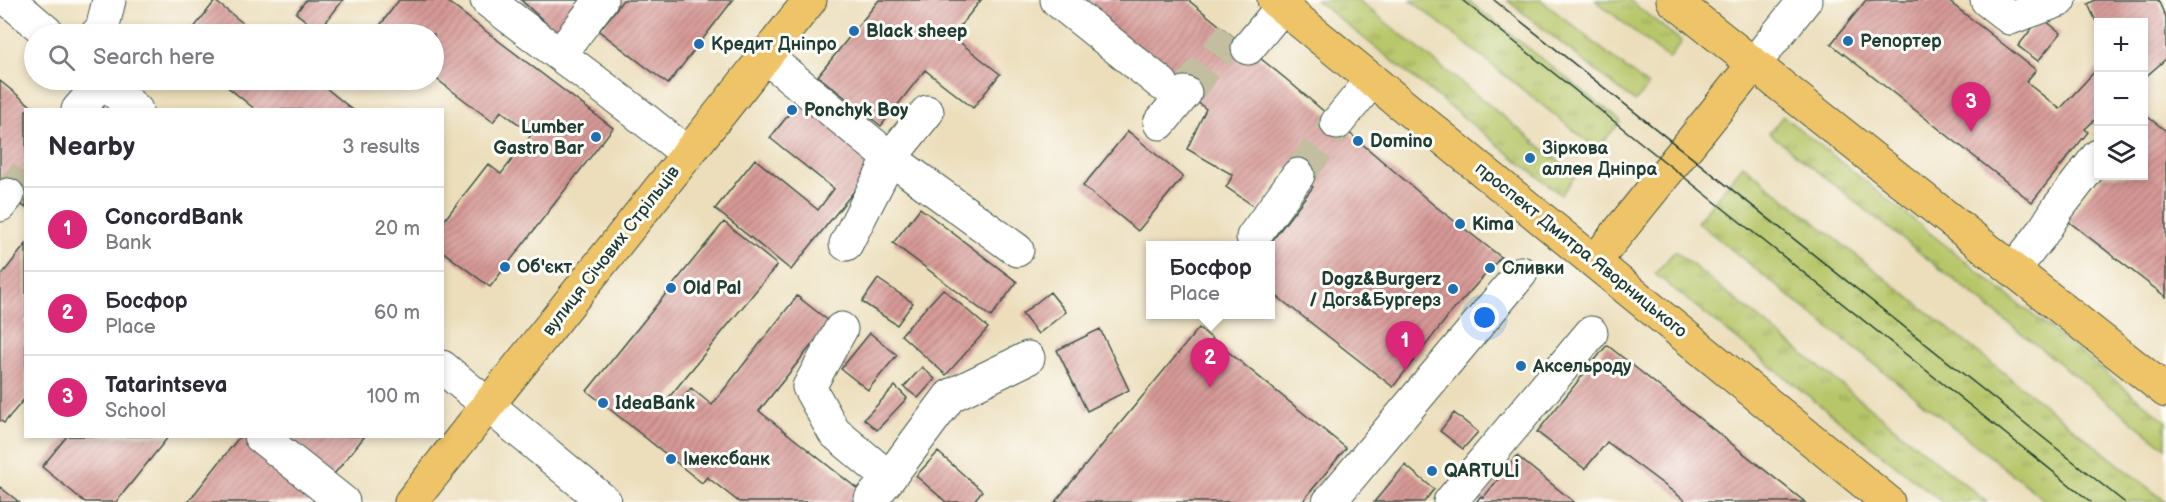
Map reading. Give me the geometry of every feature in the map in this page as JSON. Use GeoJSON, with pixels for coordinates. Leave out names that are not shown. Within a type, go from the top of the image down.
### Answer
{"type":"FeatureCollection","features":[{"type":"Feature","properties":{"kind":"main road","name":"вулиця Січових Стрільців"},"geometry":{"type":"LineString","coordinates":[[411,502],[810,0]]}},
{"type":"Feature","properties":{"kind":"main road"},"geometry":{"type":"LineString","coordinates":[[1673,0],[2166,391]]}},
{"type":"Feature","properties":{"kind":"main road","name":"проспект Дмитра Яворницького"},"geometry":{"type":"LineString","coordinates":[[1272,2],[1595,261],[1878,499]]}},
{"type":"Feature","properties":{"kind":"main road"},"geometry":{"type":"LineString","coordinates":[[1595,261],[1753,65]]}},
{"type":"Feature","properties":{"kind":"street"},"geometry":{"type":"LineString","coordinates":[[9,0],[37,24]]}},
{"type":"Feature","properties":{"kind":"street"},"geometry":{"type":"LineString","coordinates":[[103,24],[109,0]]}},
{"type":"Feature","properties":{"kind":"street"},"geometry":{"type":"LineString","coordinates":[[487,0],[688,154]]}},
{"type":"Feature","properties":{"kind":"street"},"geometry":{"type":"LineString","coordinates":[[560,54],[601,0]]}},
{"type":"Feature","properties":{"kind":"street"},"geometry":{"type":"LineString","coordinates":[[1057,0],[1183,94],[1169,129]]}},
{"type":"Feature","properties":{"kind":"street"},"geometry":{"type":"LineString","coordinates":[[1753,65],[1805,0]]}},
{"type":"Feature","properties":{"kind":"street"},"geometry":{"type":"LineString","coordinates":[[1987,0],[2010,18],[2060,0]]}},
{"type":"Feature","properties":{"kind":"street"},"geometry":{"type":"LineString","coordinates":[[1240,41],[1272,2]]}},
{"type":"Feature","properties":{"kind":"street"},"geometry":{"type":"LineString","coordinates":[[765,56],[890,158],[1017,250]]}},
{"type":"Feature","properties":{"kind":"street"},"geometry":{"type":"LineString","coordinates":[[1337,123],[1372,80]]}},
{"type":"Feature","properties":{"kind":"street"},"geometry":{"type":"LineString","coordinates":[[80,108],[94,90]]}},
{"type":"Feature","properties":{"kind":"street"},"geometry":{"type":"LineString","coordinates":[[113,90],[134,108]]}},
{"type":"Feature","properties":{"kind":"street"},"geometry":{"type":"LineString","coordinates":[[846,244],[890,158],[927,112]]}},
{"type":"Feature","properties":{"kind":"street"},"geometry":{"type":"LineString","coordinates":[[2014,269],[2094,161]]}},
{"type":"Feature","properties":{"kind":"street"},"geometry":{"type":"LineString","coordinates":[[1253,237],[1298,176]]}},
{"type":"Feature","properties":{"kind":"street"},"geometry":{"type":"LineString","coordinates":[[1329,502],[1521,273]]}},
{"type":"Feature","properties":{"kind":"street"},"geometry":{"type":"LineString","coordinates":[[841,329],[809,387],[834,432],[880,488],[950,396],[1029,358]]}},
{"type":"Feature","properties":{"kind":"street"},"geometry":{"type":"LineString","coordinates":[[1450,502],[1591,333]]}},
{"type":"Feature","properties":{"kind":"street"},"geometry":{"type":"LineString","coordinates":[[444,369],[605,502]]}},
{"type":"Feature","properties":{"kind":"street"},"geometry":{"type":"LineString","coordinates":[[263,438],[343,502]]}},
{"type":"Feature","properties":{"kind":"green space"},"geometry":{"type":"Polygon","coordinates":[[[1316,0],[1358,0],[1576,175],[1561,195],[1316,0]]]}},
{"type":"Feature","properties":{"kind":"green space"},"geometry":{"type":"Polygon","coordinates":[[[1411,0],[1467,0],[1621,121],[1597,149],[1411,0]]]}},
{"type":"Feature","properties":{"kind":"green space"},"geometry":{"type":"Polygon","coordinates":[[[1507,0],[1541,0],[1648,86],[1635,102],[1507,0]]]}},
{"type":"Feature","properties":{"kind":"green space"},"geometry":{"type":"Polygon","coordinates":[[[1595,0],[1629,0],[1682,42],[1669,59],[1595,0]]]}},
{"type":"Feature","properties":{"kind":"green space"},"geometry":{"type":"Polygon","coordinates":[[[1783,116],[2166,421],[2166,448],[1769,133],[1783,116]]]}},
{"type":"Feature","properties":{"kind":"green space"},"geometry":{"type":"Polygon","coordinates":[[[1743,165],[2166,502],[2047,502],[1697,222],[1743,165]]]}},
{"type":"Feature","properties":{"kind":"green space"},"geometry":{"type":"Polygon","coordinates":[[[1675,251],[1987,502],[1942,502],[1655,274],[1675,251]]]}},
{"type":"Feature","properties":{"kind":"building"},"geometry":{"type":"Polygon","coordinates":[[[306,0],[343,0],[324,24],[310,24],[296,13],[306,0]]]}},
{"type":"Feature","properties":{"kind":"building"},"geometry":{"type":"Polygon","coordinates":[[[399,0],[445,0],[613,128],[490,287],[444,252],[444,220],[488,164],[501,174],[532,134],[501,111],[493,122],[444,85],[444,24],[381,24],[399,0]]]}},
{"type":"Feature","properties":{"kind":"building"},"geometry":{"type":"Polygon","coordinates":[[[521,0],[582,0],[558,34],[521,0]]]}},
{"type":"Feature","properties":{"kind":"building"},"geometry":{"type":"Polygon","coordinates":[[[623,0],[733,0],[668,84],[599,31],[623,0]]]}},
{"type":"Feature","properties":{"kind":"building"},"geometry":{"type":"Polygon","coordinates":[[[879,0],[981,0],[952,36],[1000,74],[973,108],[925,70],[881,126],[818,76],[879,0]]]}},
{"type":"Feature","properties":{"kind":"building"},"geometry":{"type":"Polygon","coordinates":[[[1069,0],[1188,0],[1286,79],[1435,206],[1501,257],[1450,314],[1393,387],[1275,295],[1275,241],[1272,241],[1313,187],[1285,167],[1258,209],[1226,187],[1233,175],[1187,149],[1206,109],[1069,0]]]}},
{"type":"Feature","properties":{"kind":"building"},"geometry":{"type":"Polygon","coordinates":[[[1866,0],[1947,0],[2036,70],[2026,82],[2060,109],[2094,72],[2094,121],[2085,129],[2088,132],[2032,202],[1831,44],[1866,0]]]}},
{"type":"Feature","properties":{"kind":"building"},"geometry":{"type":"Polygon","coordinates":[[[2095,0],[2158,0],[2166,18],[2166,59],[2148,75],[2148,18],[2094,18],[2088,4],[2095,0]]]}},
{"type":"Feature","properties":{"kind":"building"},"geometry":{"type":"Polygon","coordinates":[[[215,1],[244,24],[197,24],[215,1]]]}},
{"type":"Feature","properties":{"kind":"building"},"geometry":{"type":"Polygon","coordinates":[[[2041,17],[2061,33],[2038,61],[2018,46],[2041,17]]]}},
{"type":"Feature","properties":{"kind":"building"},"geometry":{"type":"Polygon","coordinates":[[[0,81],[34,108],[24,108],[24,206],[0,188],[0,81]]]}},
{"type":"Feature","properties":{"kind":"building"},"geometry":{"type":"Polygon","coordinates":[[[231,90],[328,90],[351,108],[254,108],[231,90]]]}},
{"type":"Feature","properties":{"kind":"building"},"geometry":{"type":"Polygon","coordinates":[[[801,99],[878,161],[791,270],[715,209],[755,159],[818,210],[834,189],[770,138],[801,99]]]}},
{"type":"Feature","properties":{"kind":"building"},"geometry":{"type":"Polygon","coordinates":[[[2148,117],[2166,131],[2166,297],[2068,221],[2100,180],[2148,180],[2148,117]]]}},
{"type":"Feature","properties":{"kind":"building"},"geometry":{"type":"Polygon","coordinates":[[[1128,131],[1183,177],[1138,231],[1083,186],[1128,131]]]}},
{"type":"Feature","properties":{"kind":"building"},"geometry":{"type":"Polygon","coordinates":[[[920,208],[1017,282],[991,317],[893,243],[920,208]]]}},
{"type":"Feature","properties":{"kind":"building"},"geometry":{"type":"Polygon","coordinates":[[[724,222],[777,265],[666,401],[675,408],[691,388],[712,405],[797,296],[830,322],[759,411],[874,502],[739,502],[707,477],[702,483],[587,391],[724,222]]]}},
{"type":"Feature","properties":{"kind":"building"},"geometry":{"type":"Polygon","coordinates":[[[24,247],[24,399],[4,423],[0,420],[0,277],[24,247]]]}},
{"type":"Feature","properties":{"kind":"building"},"geometry":{"type":"Polygon","coordinates":[[[878,279],[913,303],[897,325],[862,302],[878,279]]]}},
{"type":"Feature","properties":{"kind":"building"},"geometry":{"type":"Polygon","coordinates":[[[943,289],[988,328],[946,375],[901,335],[943,289]]]}},
{"type":"Feature","properties":{"kind":"building"},"geometry":{"type":"Polygon","coordinates":[[[1050,292],[1066,312],[1038,334],[1022,314],[1050,292]]]}},
{"type":"Feature","properties":{"kind":"building"},"geometry":{"type":"Polygon","coordinates":[[[1199,328],[1346,448],[1302,502],[1055,502],[1199,328]]]}},
{"type":"Feature","properties":{"kind":"building"},"geometry":{"type":"Polygon","coordinates":[[[1100,329],[1129,390],[1087,411],[1057,350],[1100,329]]]}},
{"type":"Feature","properties":{"kind":"building"},"geometry":{"type":"Polygon","coordinates":[[[870,333],[897,355],[868,390],[841,369],[870,333]]]}},
{"type":"Feature","properties":{"kind":"building"},"geometry":{"type":"Polygon","coordinates":[[[1607,345],[1805,502],[1687,502],[1607,442],[1585,469],[1537,432],[1607,345]]]}},
{"type":"Feature","properties":{"kind":"building"},"geometry":{"type":"Polygon","coordinates":[[[922,367],[935,379],[918,398],[904,387],[922,367]]]}},
{"type":"Feature","properties":{"kind":"building"},"geometry":{"type":"Polygon","coordinates":[[[895,386],[907,398],[877,430],[864,419],[895,386]]]}},
{"type":"Feature","properties":{"kind":"building"},"geometry":{"type":"Polygon","coordinates":[[[1454,413],[1478,432],[1463,449],[1440,431],[1454,413]]]}},
{"type":"Feature","properties":{"kind":"building"},"geometry":{"type":"Polygon","coordinates":[[[65,438],[167,438],[116,502],[85,502],[42,467],[65,438]]]}},
{"type":"Feature","properties":{"kind":"building"},"geometry":{"type":"Polygon","coordinates":[[[238,438],[251,438],[320,493],[313,502],[188,502],[238,438]]]}},
{"type":"Feature","properties":{"kind":"building"},"geometry":{"type":"Polygon","coordinates":[[[279,438],[363,438],[330,479],[279,438]]]}},
{"type":"Feature","properties":{"kind":"building"},"geometry":{"type":"Polygon","coordinates":[[[938,452],[982,491],[973,502],[946,502],[916,476],[938,452]]]}},
{"type":"Feature","properties":{"kind":"building"},"geometry":{"type":"Polygon","coordinates":[[[1517,456],[1574,502],[1476,502],[1481,496],[1483,498],[1517,456]]]}},
{"type":"Feature","properties":{"kind":"building"},"geometry":{"type":"Polygon","coordinates":[[[1405,465],[1434,489],[1424,502],[1374,502],[1405,465]]]}},
{"type":"Feature","properties":{"kind":"building"},"geometry":{"type":"Polygon","coordinates":[[[0,487],[19,502],[0,502],[0,487]]]}},
{"type":"Feature","properties":{"kind":"tunnel"},"geometry":{"type":"LineString","coordinates":[[1185,93],[1232,35]]}},
{"type":"Feature","properties":{"kind":"tunnel"},"geometry":{"type":"LineString","coordinates":[[1298,175],[1337,123]]}},
{"type":"Feature","properties":{"kind":"tunnel"},"geometry":{"type":"LineString","coordinates":[[8,195],[24,176]]}},
{"type":"Feature","properties":{"kind":"tram line"},"geometry":{"type":"LineString","coordinates":[[1462,0],[2091,502]]}},
{"type":"Feature","properties":{"kind":"tram line"},"geometry":{"type":"LineString","coordinates":[[1494,0],[2124,502]]}},
{"type":"Feature","properties":{"kind":"place","name":"Black sheep"},"geometry":{"type":"Point","coordinates":[854,31]}},
{"type":"Feature","properties":{"kind":"place","name":"Репортер"},"geometry":{"type":"Point","coordinates":[1848,41]}},
{"type":"Feature","properties":{"kind":"place","name":"Кредит Дніпро"},"geometry":{"type":"Point","coordinates":[699,44]}},
{"type":"Feature","properties":{"kind":"place","name":"Ponchyk Boy"},"geometry":{"type":"Point","coordinates":[792,110]}},
{"type":"Feature","properties":{"kind":"place","name":"Tatarintseva"},"geometry":{"type":"Point","coordinates":[1971,132]}},
{"type":"Feature","properties":{"kind":"place","name":"Lumber Gastro Bar"},"geometry":{"type":"Point","coordinates":[596,137]}},
{"type":"Feature","properties":{"kind":"place","name":"Domino"},"geometry":{"type":"Point","coordinates":[1358,141]}},
{"type":"Feature","properties":{"kind":"place","name":"Зіркова аллея Дніпра"},"geometry":{"type":"Point","coordinates":[1530,158]}},
{"type":"Feature","properties":{"kind":"place","name":"Kima"},"geometry":{"type":"Point","coordinates":[1460,224]}},
{"type":"Feature","properties":{"kind":"place","name":"Об'єкт"},"geometry":{"type":"Point","coordinates":[505,267]}},
{"type":"Feature","properties":{"kind":"place","name":"Сливки"},"geometry":{"type":"Point","coordinates":[1490,268]}},
{"type":"Feature","properties":{"kind":"place","name":"Old Pal"},"geometry":{"type":"Point","coordinates":[671,288]}},
{"type":"Feature","properties":{"kind":"place","name":"Dogz&Burgerz / Догз&Бургерз"},"geometry":{"type":"Point","coordinates":[1453,289]}},
{"type":"Feature","properties":{"kind":"place","name":"Аксельроду"},"geometry":{"type":"Point","coordinates":[1521,366]}},
{"type":"Feature","properties":{"kind":"place","name":"ConcordBank"},"geometry":{"type":"Point","coordinates":[1405,371]}},
{"type":"Feature","properties":{"kind":"place","name":"Босфор"},"geometry":{"type":"Point","coordinates":[1210,388]}},
{"type":"Feature","properties":{"kind":"place","name":"IdeaBank"},"geometry":{"type":"Point","coordinates":[603,403]}},
{"type":"Feature","properties":{"kind":"place","name":"Імексбанк"},"geometry":{"type":"Point","coordinates":[671,459]}},
{"type":"Feature","properties":{"kind":"place","name":"QARTULİ"},"geometry":{"type":"Point","coordinates":[1432,471]}}]}
